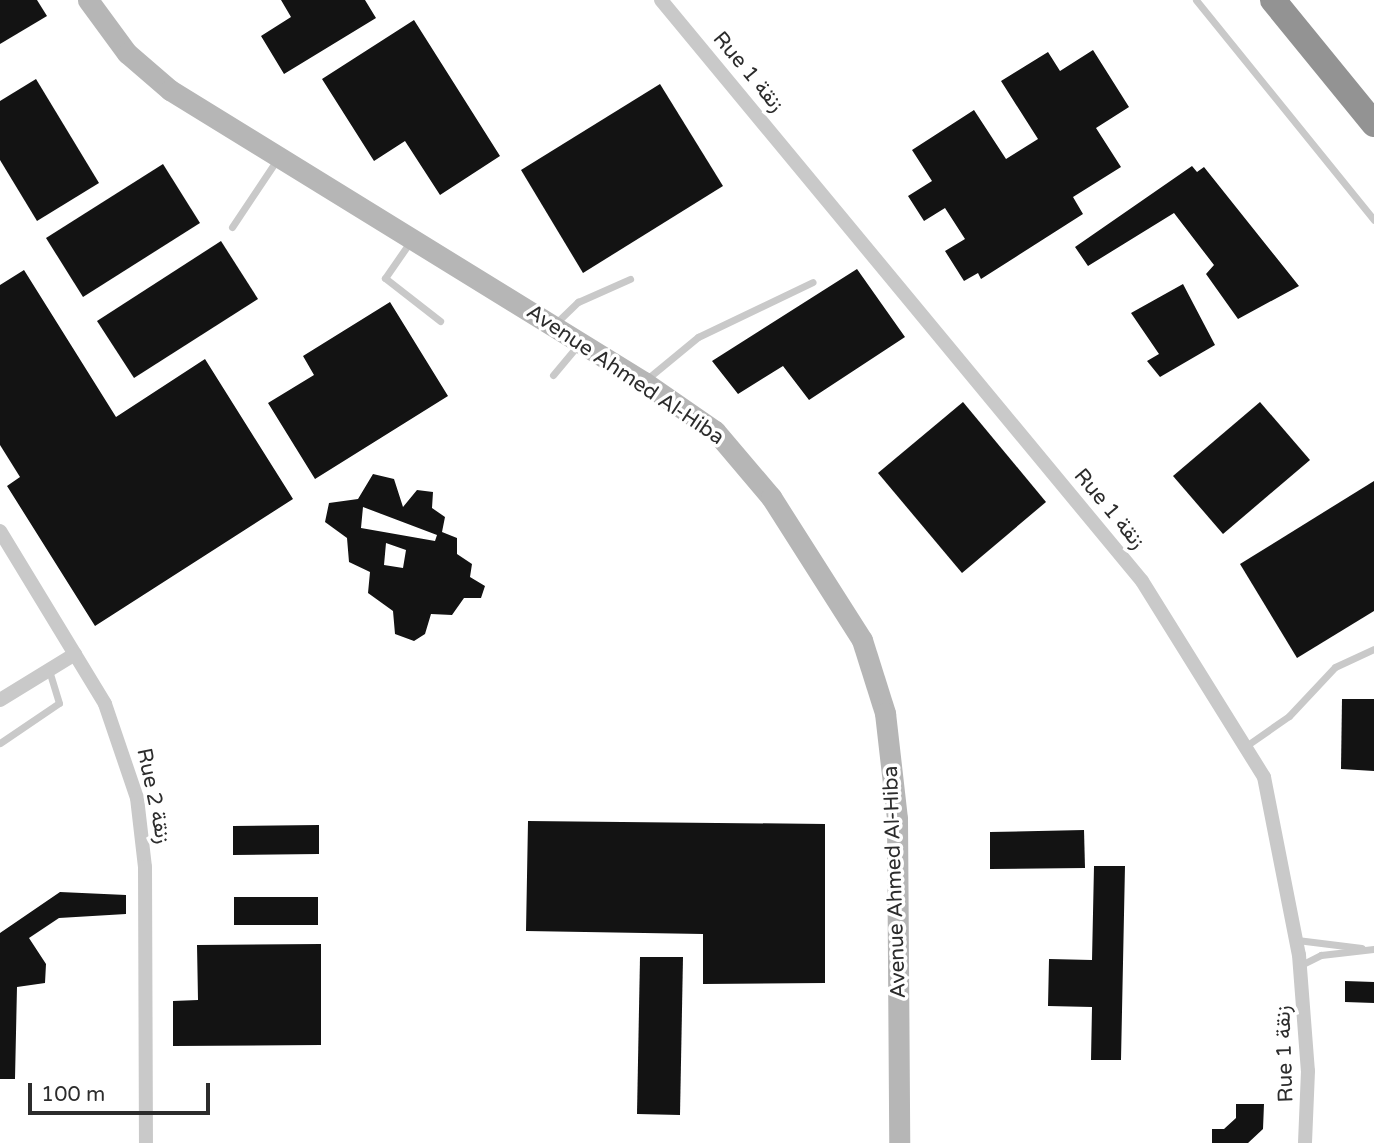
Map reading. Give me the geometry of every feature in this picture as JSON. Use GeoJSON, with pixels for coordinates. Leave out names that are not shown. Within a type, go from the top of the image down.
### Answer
{"type":"FeatureCollection","features":[{"type":"Feature","properties":{"kind":"highway"},"geometry":{"type":"LineString","coordinates":[[1273,0],[1374,124]]}},
{"type":"Feature","properties":{"kind":"highway"},"geometry":{"type":"LineString","coordinates":[[1296,0],[1374,96]]}},
{"type":"Feature","properties":{"kind":"street","name":"Avenue Ahmed Al-Hiba"},"geometry":{"type":"LineString","coordinates":[[88,0],[148,73],[278,157],[581,341],[644,382],[741,456],[841,604],[877,681],[897,818],[899,1143]]}},
{"type":"Feature","properties":{"kind":"street","name":"Rue 1 زنقة"},"geometry":{"type":"LineString","coordinates":[[661,0],[1142,581],[1246,746],[1278,820],[1297,940],[1308,1071],[1305,1143]]}},
{"type":"Feature","properties":{"kind":"street","name":"Rue 2 زنقة"},"geometry":{"type":"LineString","coordinates":[[0,531],[75,654],[119,736],[140,815],[146,1143]]}},
{"type":"Feature","properties":{"kind":"street"},"geometry":{"type":"LineString","coordinates":[[0,700],[75,654]]}},
{"type":"Feature","properties":{"kind":"lane"},"geometry":{"type":"LineString","coordinates":[[1196,0],[1374,220]]}},
{"type":"Feature","properties":{"kind":"lane"},"geometry":{"type":"LineString","coordinates":[[232,227],[278,157]]}},
{"type":"Feature","properties":{"kind":"lane"},"geometry":{"type":"LineString","coordinates":[[412,239],[385,278],[440,321]]}},
{"type":"Feature","properties":{"kind":"lane"},"geometry":{"type":"LineString","coordinates":[[555,325],[578,302],[630,279]]}},
{"type":"Feature","properties":{"kind":"lane"},"geometry":{"type":"LineString","coordinates":[[644,382],[698,337],[813,282]]}},
{"type":"Feature","properties":{"kind":"lane"},"geometry":{"type":"LineString","coordinates":[[553,375],[581,341]]}},
{"type":"Feature","properties":{"kind":"lane"},"geometry":{"type":"LineString","coordinates":[[1246,746],[1289,716],[1335,667],[1374,649]]}},
{"type":"Feature","properties":{"kind":"lane"},"geometry":{"type":"LineString","coordinates":[[0,743],[59,703],[49,670]]}},
{"type":"Feature","properties":{"kind":"lane"},"geometry":{"type":"LineString","coordinates":[[1297,940],[1343,940],[1363,948],[1374,949]]}},
{"type":"Feature","properties":{"kind":"lane"},"geometry":{"type":"LineString","coordinates":[[1300,965],[1363,948]]}},
{"type":"Feature","properties":{"kind":"building"},"geometry":{"type":"Polygon","coordinates":[[[0,0],[37,0],[47,16],[0,44],[0,0]]]}},
{"type":"Feature","properties":{"kind":"building"},"geometry":{"type":"Polygon","coordinates":[[[281,0],[365,0],[376,18],[284,74],[261,36],[291,17],[281,0]]]}},
{"type":"Feature","properties":{"kind":"building"},"geometry":{"type":"Polygon","coordinates":[[[414,20],[500,156],[440,195],[405,141],[374,161],[322,79],[414,20]]]}},
{"type":"Feature","properties":{"kind":"building"},"geometry":{"type":"Polygon","coordinates":[[[1093,50],[1129,107],[1096,128],[1121,167],[1073,197],[1083,214],[981,279],[978,273],[964,281],[945,251],[965,239],[945,208],[924,221],[908,196],[932,181],[912,150],[974,110],[1006,159],[1038,139],[1001,81],[1048,52],[1060,71],[1093,50]]]}},
{"type":"Feature","properties":{"kind":"building"},"geometry":{"type":"Polygon","coordinates":[[[36,79],[99,183],[37,221],[0,160],[0,101],[36,79]]]}},
{"type":"Feature","properties":{"kind":"building"},"geometry":{"type":"Polygon","coordinates":[[[660,84],[723,186],[583,273],[521,170],[660,84]]]}},
{"type":"Feature","properties":{"kind":"building"},"geometry":{"type":"Polygon","coordinates":[[[163,164],[200,223],[83,297],[46,238],[163,164]]]}},
{"type":"Feature","properties":{"kind":"building"},"geometry":{"type":"Polygon","coordinates":[[[1192,166],[1197,172],[1204,167],[1299,286],[1238,319],[1206,274],[1214,265],[1174,213],[1088,266],[1075,247],[1192,166]]]}},
{"type":"Feature","properties":{"kind":"building"},"geometry":{"type":"Polygon","coordinates":[[[221,241],[258,299],[134,378],[97,321],[221,241]]]}},
{"type":"Feature","properties":{"kind":"building"},"geometry":{"type":"Polygon","coordinates":[[[857,269],[905,337],[809,400],[783,366],[738,394],[712,361],[857,269]]]}},
{"type":"Feature","properties":{"kind":"building"},"geometry":{"type":"Polygon","coordinates":[[[24,270],[116,417],[205,359],[293,499],[95,626],[7,486],[20,477],[0,445],[0,285],[24,270]]]}},
{"type":"Feature","properties":{"kind":"building"},"geometry":{"type":"Polygon","coordinates":[[[1183,284],[1215,345],[1160,377],[1147,361],[1159,354],[1131,313],[1183,284]]]}},
{"type":"Feature","properties":{"kind":"building"},"geometry":{"type":"Polygon","coordinates":[[[390,302],[448,396],[315,479],[268,403],[314,375],[303,356],[390,302]]]}},
{"type":"Feature","properties":{"kind":"building"},"geometry":{"type":"Polygon","coordinates":[[[963,402],[1046,502],[962,573],[878,473],[963,402]]]}},
{"type":"Feature","properties":{"kind":"building"},"geometry":{"type":"Polygon","coordinates":[[[1260,402],[1310,460],[1223,534],[1173,476],[1260,402]]]}},
{"type":"Feature","properties":{"kind":"building"},"geometry":{"type":"Polygon","coordinates":[[[373,474],[394,479],[403,507],[417,490],[433,492],[432,508],[445,517],[442,532],[457,538],[457,554],[472,564],[470,577],[485,586],[481,598],[464,598],[452,615],[431,614],[425,634],[414,641],[395,634],[393,611],[368,593],[370,572],[349,562],[347,538],[325,522],[329,503],[358,499],[373,474]],[[363,507],[361,528],[435,541],[437,535],[363,507]],[[386,543],[384,565],[403,568],[406,550],[386,543]]]}},
{"type":"Feature","properties":{"kind":"building"},"geometry":{"type":"Polygon","coordinates":[[[1374,481],[1374,611],[1297,658],[1240,564],[1374,481]]]}},
{"type":"Feature","properties":{"kind":"building"},"geometry":{"type":"Polygon","coordinates":[[[1342,699],[1374,699],[1374,771],[1341,769],[1342,699]]]}},
{"type":"Feature","properties":{"kind":"building"},"geometry":{"type":"Polygon","coordinates":[[[528,821],[825,824],[825,983],[703,984],[703,934],[526,931],[528,821]]]}},
{"type":"Feature","properties":{"kind":"building"},"geometry":{"type":"Polygon","coordinates":[[[319,825],[319,854],[233,855],[233,826],[319,825]]]}},
{"type":"Feature","properties":{"kind":"building"},"geometry":{"type":"Polygon","coordinates":[[[1084,830],[1085,868],[990,869],[990,832],[1084,830]]]}},
{"type":"Feature","properties":{"kind":"building"},"geometry":{"type":"Polygon","coordinates":[[[1094,866],[1125,866],[1121,1060],[1091,1060],[1092,1007],[1048,1006],[1049,959],[1092,960],[1094,866]]]}},
{"type":"Feature","properties":{"kind":"building"},"geometry":{"type":"Polygon","coordinates":[[[60,892],[126,895],[126,914],[59,918],[29,938],[46,964],[45,983],[17,987],[15,1079],[0,1079],[0,933],[60,892]]]}},
{"type":"Feature","properties":{"kind":"building"},"geometry":{"type":"Polygon","coordinates":[[[234,897],[318,897],[318,925],[234,925],[234,897]]]}},
{"type":"Feature","properties":{"kind":"building"},"geometry":{"type":"Polygon","coordinates":[[[321,944],[321,1045],[173,1046],[173,1001],[198,1000],[197,945],[321,944]]]}},
{"type":"Feature","properties":{"kind":"building"},"geometry":{"type":"Polygon","coordinates":[[[640,957],[683,957],[680,1115],[637,1114],[640,957]]]}},
{"type":"Feature","properties":{"kind":"building"},"geometry":{"type":"Polygon","coordinates":[[[1345,981],[1374,982],[1374,1003],[1345,1002],[1345,981]]]}},
{"type":"Feature","properties":{"kind":"building"},"geometry":{"type":"Polygon","coordinates":[[[1236,1104],[1264,1104],[1263,1129],[1248,1143],[1212,1143],[1212,1129],[1224,1129],[1236,1118],[1236,1104]]]}}]}
